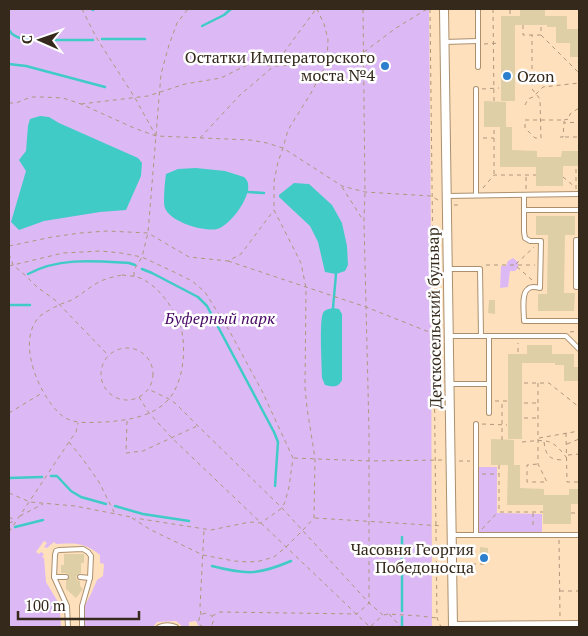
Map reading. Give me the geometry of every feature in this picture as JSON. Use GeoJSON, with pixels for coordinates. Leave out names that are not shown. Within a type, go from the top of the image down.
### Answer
{"type":"FeatureCollection","features":[{"type":"Feature","properties":{"kind":"street","name":"Детскосельский бульвар"},"geometry":{"type":"LineString","coordinates":[[444,9],[445,199],[453,627]]}},
{"type":"Feature","properties":{"kind":"street"},"geometry":{"type":"LineString","coordinates":[[453,627],[579,624]]}},
{"type":"Feature","properties":{"kind":"lane"},"geometry":{"type":"LineString","coordinates":[[478,9],[478,67]]}},
{"type":"Feature","properties":{"kind":"lane"},"geometry":{"type":"LineString","coordinates":[[444,42],[478,42]]}},
{"type":"Feature","properties":{"kind":"lane"},"geometry":{"type":"LineString","coordinates":[[476,89],[476,196]]}},
{"type":"Feature","properties":{"kind":"lane"},"geometry":{"type":"LineString","coordinates":[[445,199],[476,196],[578,194]]}},
{"type":"Feature","properties":{"kind":"lane"},"geometry":{"type":"LineString","coordinates":[[525,195],[525,238],[530,241],[541,241],[540,288],[531,287],[526,289],[524,295],[524,321],[579,321]]}},
{"type":"Feature","properties":{"kind":"lane"},"geometry":{"type":"LineString","coordinates":[[524,210],[579,210]]}},
{"type":"Feature","properties":{"kind":"lane"},"geometry":{"type":"LineString","coordinates":[[579,240],[576,240],[576,287],[579,287]]}},
{"type":"Feature","properties":{"kind":"lane"},"geometry":{"type":"LineString","coordinates":[[447,269],[480,269],[481,336]]}},
{"type":"Feature","properties":{"kind":"lane"},"geometry":{"type":"LineString","coordinates":[[447,336],[566,336],[579,349]]}},
{"type":"Feature","properties":{"kind":"lane"},"geometry":{"type":"LineString","coordinates":[[489,336],[489,413]]}},
{"type":"Feature","properties":{"kind":"lane"},"geometry":{"type":"LineString","coordinates":[[449,384],[489,384]]}},
{"type":"Feature","properties":{"kind":"lane"},"geometry":{"type":"LineString","coordinates":[[476,424],[476,535]]}},
{"type":"Feature","properties":{"kind":"lane"},"geometry":{"type":"LineString","coordinates":[[451,531],[476,535],[579,535]]}},
{"type":"Feature","properties":{"kind":"lane"},"geometry":{"type":"LineString","coordinates":[[68,627],[67,606],[54,577],[54,555],[59,550],[83,549],[91,556],[90,578],[82,606],[82,627]]}},
{"type":"Feature","properties":{"kind":"lane"},"geometry":{"type":"LineString","coordinates":[[54,577],[66,577]]}},
{"type":"Feature","properties":{"kind":"lane"},"geometry":{"type":"LineString","coordinates":[[80,578],[90,578]]}},
{"type":"Feature","properties":{"kind":"lane"},"geometry":{"type":"LineString","coordinates":[[159,627],[176,627]]}},
{"type":"Feature","properties":{"kind":"path"},"geometry":{"type":"LineString","coordinates":[[82,9],[96,37],[135,98],[156,136]]}},
{"type":"Feature","properties":{"kind":"path"},"geometry":{"type":"LineString","coordinates":[[134,276],[134,270],[142,257],[148,233],[161,74],[177,23],[188,9]]}},
{"type":"Feature","properties":{"kind":"path"},"geometry":{"type":"LineString","coordinates":[[132,518],[151,530],[203,555],[234,561],[260,561],[274,557],[314,518],[315,458],[305,388],[306,288],[301,263],[274,210],[274,181],[288,130],[327,63],[328,39],[324,24],[316,9],[274,66],[240,95],[200,138]]}},
{"type":"Feature","properties":{"kind":"path"},"geometry":{"type":"LineString","coordinates":[[212,616],[220,612],[357,614],[369,603],[370,522],[364,221],[363,9]]}},
{"type":"Feature","properties":{"kind":"path"},"geometry":{"type":"LineString","coordinates":[[364,53],[396,28],[427,9]]}},
{"type":"Feature","properties":{"kind":"path"},"geometry":{"type":"LineString","coordinates":[[430,9],[436,526],[438,618],[441,627]]}},
{"type":"Feature","properties":{"kind":"path"},"geometry":{"type":"LineString","coordinates":[[494,9],[494,102]]}},
{"type":"Feature","properties":{"kind":"path"},"geometry":{"type":"LineString","coordinates":[[510,9],[510,14]]}},
{"type":"Feature","properties":{"kind":"path"},"geometry":{"type":"LineString","coordinates":[[523,25],[523,35],[541,35],[579,73]]}},
{"type":"Feature","properties":{"kind":"path"},"geometry":{"type":"LineString","coordinates":[[541,25],[541,35]]}},
{"type":"Feature","properties":{"kind":"path"},"geometry":{"type":"LineString","coordinates":[[525,124],[525,128],[535,138],[541,138],[540,98],[532,89],[532,35]]}},
{"type":"Feature","properties":{"kind":"path"},"geometry":{"type":"LineString","coordinates":[[478,42],[500,43]]}},
{"type":"Feature","properties":{"kind":"path"},"geometry":{"type":"LineString","coordinates":[[81,104],[135,98],[158,93],[185,84],[221,78],[249,64],[274,66],[327,63],[364,65]]}},
{"type":"Feature","properties":{"kind":"path"},"geometry":{"type":"LineString","coordinates":[[525,105],[528,99],[543,87],[579,83]]}},
{"type":"Feature","properties":{"kind":"path"},"geometry":{"type":"LineString","coordinates":[[476,89],[499,88]]}},
{"type":"Feature","properties":{"kind":"path"},"geometry":{"type":"LineString","coordinates":[[9,103],[16,103],[31,97],[63,98],[156,136],[250,140],[284,148],[342,186],[365,192],[445,199]]}},
{"type":"Feature","properties":{"kind":"path"},"geometry":{"type":"LineString","coordinates":[[564,121],[569,119],[570,114],[579,108]]}},
{"type":"Feature","properties":{"kind":"path"},"geometry":{"type":"LineString","coordinates":[[525,120],[579,122]]}},
{"type":"Feature","properties":{"kind":"path"},"geometry":{"type":"LineString","coordinates":[[563,137],[564,121]]}},
{"type":"Feature","properties":{"kind":"path"},"geometry":{"type":"LineString","coordinates":[[476,196],[494,175],[494,127]]}},
{"type":"Feature","properties":{"kind":"path"},"geometry":{"type":"LineString","coordinates":[[560,138],[579,137]]}},
{"type":"Feature","properties":{"kind":"path"},"geometry":{"type":"LineString","coordinates":[[476,138],[494,138]]}},
{"type":"Feature","properties":{"kind":"path"},"geometry":{"type":"LineString","coordinates":[[576,169],[578,194]]}},
{"type":"Feature","properties":{"kind":"path"},"geometry":{"type":"LineString","coordinates":[[494,175],[536,175]]}},
{"type":"Feature","properties":{"kind":"path"},"geometry":{"type":"LineString","coordinates":[[525,195],[526,175]]}},
{"type":"Feature","properties":{"kind":"path"},"geometry":{"type":"LineString","coordinates":[[563,177],[576,187]]}},
{"type":"Feature","properties":{"kind":"path"},"geometry":{"type":"LineString","coordinates":[[342,186],[364,221]]}},
{"type":"Feature","properties":{"kind":"path"},"geometry":{"type":"LineString","coordinates":[[228,261],[241,254],[274,210]]}},
{"type":"Feature","properties":{"kind":"path"},"geometry":{"type":"LineString","coordinates":[[9,246],[52,237],[107,230],[148,233],[189,257],[228,261],[366,307],[434,334],[447,336]]}},
{"type":"Feature","properties":{"kind":"path"},"geometry":{"type":"LineString","coordinates":[[515,265],[541,241]]}},
{"type":"Feature","properties":{"kind":"path"},"geometry":{"type":"LineString","coordinates":[[9,266],[63,253],[101,251],[142,257],[192,281],[205,292],[230,332],[262,391],[293,458],[286,502],[282,508],[261,523],[250,522],[211,530],[132,518],[75,506],[30,502],[9,493]]}},
{"type":"Feature","properties":{"kind":"path"},"geometry":{"type":"LineString","coordinates":[[9,254],[13,265],[37,287],[55,300],[108,355]]}},
{"type":"Feature","properties":{"kind":"path"},"geometry":{"type":"LineString","coordinates":[[480,269],[486,265],[540,265]]}},
{"type":"Feature","properties":{"kind":"path"},"geometry":{"type":"LineString","coordinates":[[515,265],[540,288]]}},
{"type":"Feature","properties":{"kind":"path"},"geometry":{"type":"LineString","coordinates":[[122,275],[134,276],[148,282],[170,306],[178,319],[183,336],[184,357],[181,372],[177,386],[169,399],[149,413],[127,420],[78,423],[61,415],[43,392],[32,364],[30,337],[33,325],[40,316],[59,304],[74,299],[95,284],[109,278],[122,275]]}},
{"type":"Feature","properties":{"kind":"path"},"geometry":{"type":"LineString","coordinates":[[566,336],[570,332],[579,331]]}},
{"type":"Feature","properties":{"kind":"path"},"geometry":{"type":"LineString","coordinates":[[518,336],[518,352]]}},
{"type":"Feature","properties":{"kind":"path"},"geometry":{"type":"LineString","coordinates":[[124,347],[142,351],[152,366],[153,378],[148,389],[139,397],[127,400],[110,394],[103,384],[101,372],[108,355],[112,351],[124,347]]}},
{"type":"Feature","properties":{"kind":"path"},"geometry":{"type":"LineString","coordinates":[[524,383],[549,383],[579,407]]}},
{"type":"Feature","properties":{"kind":"path"},"geometry":{"type":"LineString","coordinates":[[538,383],[538,464],[547,482],[527,482],[527,465],[538,464]]}},
{"type":"Feature","properties":{"kind":"path"},"geometry":{"type":"LineString","coordinates":[[148,389],[175,403],[282,508],[369,603],[383,615]]}},
{"type":"Feature","properties":{"kind":"path"},"geometry":{"type":"LineString","coordinates":[[9,413],[43,392]]}},
{"type":"Feature","properties":{"kind":"path"},"geometry":{"type":"LineString","coordinates":[[139,397],[149,413],[172,438],[370,627],[383,615],[388,614],[438,618]]}},
{"type":"Feature","properties":{"kind":"path"},"geometry":{"type":"LineString","coordinates":[[489,401],[506,401]]}},
{"type":"Feature","properties":{"kind":"path"},"geometry":{"type":"LineString","coordinates":[[502,401],[502,440]]}},
{"type":"Feature","properties":{"kind":"path"},"geometry":{"type":"LineString","coordinates":[[524,403],[538,403]]}},
{"type":"Feature","properties":{"kind":"path"},"geometry":{"type":"LineString","coordinates":[[524,418],[538,418]]}},
{"type":"Feature","properties":{"kind":"path"},"geometry":{"type":"LineString","coordinates":[[127,420],[126,453],[143,451],[198,426]]}},
{"type":"Feature","properties":{"kind":"path"},"geometry":{"type":"LineString","coordinates":[[9,532],[70,442],[76,432],[78,423]]}},
{"type":"Feature","properties":{"kind":"path"},"geometry":{"type":"LineString","coordinates":[[476,424],[507,424]]}},
{"type":"Feature","properties":{"kind":"path"},"geometry":{"type":"LineString","coordinates":[[538,438],[579,431]]}},
{"type":"Feature","properties":{"kind":"path"},"geometry":{"type":"LineString","coordinates":[[566,433],[566,482],[579,482]]}},
{"type":"Feature","properties":{"kind":"path"},"geometry":{"type":"LineString","coordinates":[[566,444],[579,439]]}},
{"type":"Feature","properties":{"kind":"path"},"geometry":{"type":"LineString","coordinates":[[544,441],[545,451],[555,460],[579,454]]}},
{"type":"Feature","properties":{"kind":"path"},"geometry":{"type":"LineString","coordinates":[[70,442],[99,482],[115,515]]}},
{"type":"Feature","properties":{"kind":"path"},"geometry":{"type":"LineString","coordinates":[[522,442],[551,442],[566,457]]}},
{"type":"Feature","properties":{"kind":"path"},"geometry":{"type":"LineString","coordinates":[[293,458],[369,461],[436,460]]}},
{"type":"Feature","properties":{"kind":"path"},"geometry":{"type":"LineString","coordinates":[[476,535],[499,512],[499,465]]}},
{"type":"Feature","properties":{"kind":"path"},"geometry":{"type":"LineString","coordinates":[[476,474],[499,474]]}},
{"type":"Feature","properties":{"kind":"path"},"geometry":{"type":"LineString","coordinates":[[19,516],[44,504]]}},
{"type":"Feature","properties":{"kind":"path"},"geometry":{"type":"LineString","coordinates":[[499,512],[543,512]]}},
{"type":"Feature","properties":{"kind":"path"},"geometry":{"type":"LineString","coordinates":[[533,512],[533,535]]}},
{"type":"Feature","properties":{"kind":"path"},"geometry":{"type":"LineString","coordinates":[[571,513],[579,513]]}},
{"type":"Feature","properties":{"kind":"path"},"geometry":{"type":"LineString","coordinates":[[9,517],[16,521]]}},
{"type":"Feature","properties":{"kind":"path"},"geometry":{"type":"LineString","coordinates":[[314,518],[436,526],[451,531]]}},
{"type":"Feature","properties":{"kind":"path"},"geometry":{"type":"LineString","coordinates":[[9,523],[16,521]]}},
{"type":"Feature","properties":{"kind":"path"},"geometry":{"type":"LineString","coordinates":[[203,627],[199,624],[198,620],[201,615],[204,529]]}},
{"type":"Feature","properties":{"kind":"path"},"geometry":{"type":"LineString","coordinates":[[559,535],[560,620]]}},
{"type":"Feature","properties":{"kind":"path"},"geometry":{"type":"LineString","coordinates":[[464,564],[484,564],[484,562]]}},
{"type":"Feature","properties":{"kind":"path"},"geometry":{"type":"LineString","coordinates":[[559,591],[579,591]]}},
{"type":"Feature","properties":{"kind":"path"},"geometry":{"type":"LineString","coordinates":[[201,615],[207,613],[212,616],[214,622],[209,627]]}},
{"type":"Feature","properties":{"kind":"path"},"geometry":{"type":"LineString","coordinates":[[388,614],[400,626]]}},
{"type":"Feature","properties":{"kind":"green space","name":"Буферный парк"},"geometry":{"type":"Polygon","coordinates":[[[9,9],[429,9],[432,627],[199,627],[196,621],[189,622],[189,627],[183,627],[176,621],[157,622],[153,627],[85,627],[85,605],[97,580],[103,576],[104,564],[100,563],[100,555],[79,544],[56,544],[54,542],[47,548],[44,547],[47,543],[44,541],[36,552],[44,554],[42,557],[44,558],[46,582],[58,602],[61,627],[9,627],[9,9]]]}},
{"type":"Feature","properties":{"kind":"green space"},"geometry":{"type":"Polygon","coordinates":[[[513,258],[518,262],[518,268],[515,271],[510,271],[508,287],[500,288],[501,266],[506,266],[508,261],[513,258]]]}},
{"type":"Feature","properties":{"kind":"green space"},"geometry":{"type":"Polygon","coordinates":[[[479,467],[497,467],[497,513],[542,514],[542,532],[479,533],[479,467]]]}},
{"type":"Feature","properties":{"kind":"water"},"geometry":{"type":"Polygon","coordinates":[[[40,116],[49,117],[138,158],[142,163],[141,176],[126,210],[44,221],[19,230],[11,222],[26,171],[19,160],[26,151],[28,126],[30,119],[40,116]]]}},
{"type":"Feature","properties":{"kind":"water"},"geometry":{"type":"Polygon","coordinates":[[[196,168],[225,171],[244,177],[248,182],[248,190],[243,203],[228,223],[217,229],[204,229],[180,222],[173,218],[165,208],[166,174],[178,169],[196,168]]]}},
{"type":"Feature","properties":{"kind":"water"},"geometry":{"type":"Polygon","coordinates":[[[294,183],[309,184],[332,205],[342,223],[347,246],[348,265],[345,271],[336,274],[325,272],[318,242],[310,226],[279,197],[294,183]]]}},
{"type":"Feature","properties":{"kind":"water"},"geometry":{"type":"Polygon","coordinates":[[[339,309],[342,314],[342,380],[337,386],[325,385],[322,378],[322,318],[326,310],[339,309]]]}},
{"type":"Feature","properties":{"kind":"building"},"geometry":{"type":"Polygon","coordinates":[[[520,9],[545,9],[545,16],[567,16],[567,29],[579,29],[579,57],[570,57],[570,43],[556,43],[556,27],[547,27],[547,25],[515,25],[515,101],[501,101],[501,16],[520,16],[520,9]]]}},
{"type":"Feature","properties":{"kind":"building"},"geometry":{"type":"Polygon","coordinates":[[[484,101],[506,102],[506,127],[512,127],[512,150],[537,151],[537,157],[561,157],[562,151],[579,151],[579,166],[563,166],[563,186],[536,186],[536,167],[500,167],[500,127],[484,127],[484,101]]]}},
{"type":"Feature","properties":{"kind":"building"},"geometry":{"type":"Polygon","coordinates":[[[536,216],[575,216],[575,235],[565,235],[564,293],[575,293],[574,311],[538,311],[538,294],[547,294],[548,235],[536,235],[536,216]]]}},
{"type":"Feature","properties":{"kind":"building"},"geometry":{"type":"Polygon","coordinates":[[[489,300],[495,300],[495,314],[488,313],[489,300]]]}},
{"type":"Feature","properties":{"kind":"building"},"geometry":{"type":"Polygon","coordinates":[[[527,345],[552,345],[552,354],[574,354],[574,367],[579,367],[579,381],[564,381],[564,365],[555,365],[555,363],[522,363],[522,439],[508,439],[508,354],[527,354],[527,345]]]}},
{"type":"Feature","properties":{"kind":"building"},"geometry":{"type":"Polygon","coordinates":[[[491,439],[514,440],[514,465],[520,465],[520,488],[544,489],[544,495],[569,495],[569,489],[579,489],[579,504],[571,504],[571,524],[543,524],[543,505],[507,505],[508,465],[491,465],[491,439]]]}},
{"type":"Feature","properties":{"kind":"building","name":"Часовня Георгия Победоносца"},"geometry":{"type":"Polygon","coordinates":[[[480,547],[488,548],[488,562],[480,562],[480,547]]]}},
{"type":"Feature","properties":{"kind":"building"},"geometry":{"type":"Polygon","coordinates":[[[64,554],[84,554],[84,563],[81,563],[81,573],[76,577],[83,589],[76,598],[66,589],[66,581],[69,575],[61,573],[61,565],[64,565],[64,554]]]}},
{"type":"Feature","properties":{"kind":"waterway"},"geometry":{"type":"LineString","coordinates":[[202,26],[224,15],[231,9]]}},
{"type":"Feature","properties":{"kind":"waterway"},"geometry":{"type":"LineString","coordinates":[[9,30],[19,38],[27,40],[93,40]]}},
{"type":"Feature","properties":{"kind":"waterway"},"geometry":{"type":"LineString","coordinates":[[102,39],[145,39]]}},
{"type":"Feature","properties":{"kind":"waterway"},"geometry":{"type":"LineString","coordinates":[[9,64],[26,66],[105,87]]}},
{"type":"Feature","properties":{"kind":"waterway"},"geometry":{"type":"LineString","coordinates":[[248,192],[264,193]]}},
{"type":"Feature","properties":{"kind":"waterway"},"geometry":{"type":"LineString","coordinates":[[28,274],[52,265],[78,261],[116,262],[135,265]]}},
{"type":"Feature","properties":{"kind":"waterway"},"geometry":{"type":"LineString","coordinates":[[142,269],[198,297],[207,306],[278,442],[275,486]]}},
{"type":"Feature","properties":{"kind":"waterway"},"geometry":{"type":"LineString","coordinates":[[333,308],[336,274]]}},
{"type":"Feature","properties":{"kind":"waterway"},"geometry":{"type":"LineString","coordinates":[[9,305],[30,305]]}},
{"type":"Feature","properties":{"kind":"waterway"},"geometry":{"type":"LineString","coordinates":[[51,476],[57,476],[71,491],[81,497],[106,504]]}},
{"type":"Feature","properties":{"kind":"waterway"},"geometry":{"type":"LineString","coordinates":[[9,478],[42,477]]}},
{"type":"Feature","properties":{"kind":"waterway"},"geometry":{"type":"LineString","coordinates":[[115,506],[143,514],[189,521]]}},
{"type":"Feature","properties":{"kind":"waterway"},"geometry":{"type":"LineString","coordinates":[[15,527],[43,520]]}},
{"type":"Feature","properties":{"kind":"waterway"},"geometry":{"type":"LineString","coordinates":[[402,537],[402,611]]}},
{"type":"Feature","properties":{"kind":"waterway"},"geometry":{"type":"LineString","coordinates":[[212,566],[234,571],[252,572],[270,569],[291,561]]}},
{"type":"Feature","properties":{"kind":"waterway"},"geometry":{"type":"LineString","coordinates":[[402,617],[402,627]]}},
{"type":"Feature","properties":{"kind":"place","name":"Остатки Императорского моста №4"},"geometry":{"type":"Point","coordinates":[385,66]}},
{"type":"Feature","properties":{"kind":"place","name":"Ozon"},"geometry":{"type":"Point","coordinates":[507,76]}},
{"type":"Feature","properties":{"kind":"place","name":"Часовня Георгия Победоносца"},"geometry":{"type":"Point","coordinates":[484,558]}}]}
